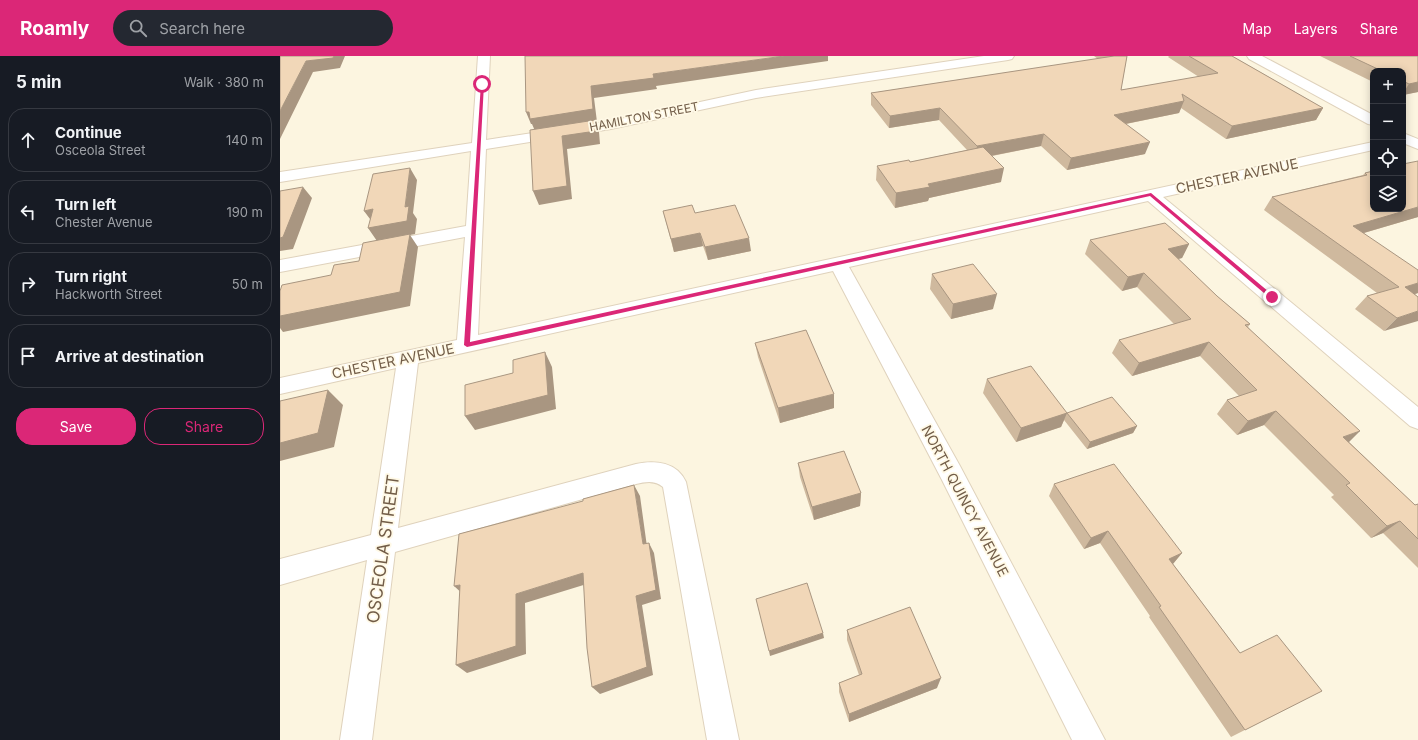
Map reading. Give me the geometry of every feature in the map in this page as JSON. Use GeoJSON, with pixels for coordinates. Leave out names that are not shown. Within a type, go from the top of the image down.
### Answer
{"type":"FeatureCollection","features":[{"type":"Feature","properties":{"kind":"street"},"geometry":{"type":"LineString","coordinates":[[467,345],[484,56]]}},
{"type":"Feature","properties":{"kind":"street","name":"HAMILTON STREET"},"geometry":{"type":"LineString","coordinates":[[280,177],[612,125],[756,94],[1008,56]]}},
{"type":"Feature","properties":{"kind":"street"},"geometry":{"type":"LineString","coordinates":[[1252,56],[1370,119]]}},
{"type":"Feature","properties":{"kind":"street","name":"CHESTER AVENUE"},"geometry":{"type":"LineString","coordinates":[[280,386],[1370,147]]}},
{"type":"Feature","properties":{"kind":"street"},"geometry":{"type":"LineString","coordinates":[[1151,195],[1418,420]]}},
{"type":"Feature","properties":{"kind":"street"},"geometry":{"type":"LineString","coordinates":[[280,266],[474,230]]}},
{"type":"Feature","properties":{"kind":"street","name":"NORTH QUINCY AVENUE"},"geometry":{"type":"LineString","coordinates":[[838,264],[951,473],[1090,740]]}},
{"type":"Feature","properties":{"kind":"street","name":"OSCEOLA STREET"},"geometry":{"type":"LineString","coordinates":[[356,740],[408,358]]}},
{"type":"Feature","properties":{"kind":"street"},"geometry":{"type":"LineString","coordinates":[[280,572],[636,474],[655,471],[666,475],[674,482],[723,740]]}},
{"type":"Feature","properties":{"kind":"building"},"geometry":{"type":"Polygon","coordinates":[[[280,56],[334,56],[333,58],[306,61],[280,111],[280,56]]]}},
{"type":"Feature","properties":{"kind":"building"},"geometry":{"type":"Polygon","coordinates":[[[525,56],[784,56],[653,74],[654,78],[591,86],[593,109],[530,119],[529,112],[526,112],[525,56]]]}},
{"type":"Feature","properties":{"kind":"building"},"geometry":{"type":"Polygon","coordinates":[[[1114,56],[1127,56],[1121,90],[1218,73],[1189,56],[1232,56],[1323,108],[1232,126],[1182,94],[1184,101],[1114,115],[1150,142],[1071,158],[1044,134],[977,146],[940,108],[890,116],[871,93],[1114,56]]]}},
{"type":"Feature","properties":{"kind":"building"},"geometry":{"type":"Polygon","coordinates":[[[1350,56],[1418,56],[1418,82],[1409,84],[1406,82],[1406,68],[1376,68],[1350,56]]]}},
{"type":"Feature","properties":{"kind":"building"},"geometry":{"type":"Polygon","coordinates":[[[595,120],[596,131],[562,136],[567,186],[533,191],[530,130],[595,120]]]}},
{"type":"Feature","properties":{"kind":"building"},"geometry":{"type":"Polygon","coordinates":[[[983,147],[1004,168],[928,184],[930,187],[896,193],[877,166],[909,160],[910,162],[983,147]]]}},
{"type":"Feature","properties":{"kind":"building"},"geometry":{"type":"Polygon","coordinates":[[[1418,161],[1418,207],[1406,211],[1406,176],[1406,163],[1418,161]]]}},
{"type":"Feature","properties":{"kind":"building"},"geometry":{"type":"Polygon","coordinates":[[[410,168],[405,207],[409,206],[407,221],[368,228],[373,209],[364,211],[373,174],[410,168]]]}},
{"type":"Feature","properties":{"kind":"building"},"geometry":{"type":"Polygon","coordinates":[[[1370,172],[1370,212],[1401,212],[1353,226],[1418,270],[1418,283],[1405,287],[1418,297],[1418,311],[1397,318],[1367,296],[1399,287],[1272,197],[1367,175],[1365,173],[1370,172]]]}},
{"type":"Feature","properties":{"kind":"building"},"geometry":{"type":"Polygon","coordinates":[[[303,187],[283,237],[280,238],[280,191],[303,187]]]}},
{"type":"Feature","properties":{"kind":"building"},"geometry":{"type":"Polygon","coordinates":[[[692,205],[695,213],[735,205],[749,238],[705,247],[700,233],[671,239],[663,211],[692,205]]]}},
{"type":"Feature","properties":{"kind":"building"},"geometry":{"type":"Polygon","coordinates":[[[1165,223],[1189,244],[1168,249],[1217,296],[1250,324],[1245,325],[1360,431],[1343,437],[1415,505],[1418,504],[1418,539],[1400,521],[1387,526],[1346,485],[1350,483],[1276,411],[1248,421],[1227,400],[1257,390],[1209,342],[1139,363],[1119,340],[1191,319],[1144,273],[1128,277],[1090,240],[1165,223]]]}},
{"type":"Feature","properties":{"kind":"building"},"geometry":{"type":"Polygon","coordinates":[[[410,234],[400,292],[280,316],[280,291],[282,285],[331,275],[334,265],[359,261],[363,243],[410,234]]]}},
{"type":"Feature","properties":{"kind":"building"},"geometry":{"type":"Polygon","coordinates":[[[973,264],[997,294],[953,304],[932,274],[973,264]]]}},
{"type":"Feature","properties":{"kind":"building"},"geometry":{"type":"Polygon","coordinates":[[[806,330],[834,394],[778,408],[755,343],[806,330]]]}},
{"type":"Feature","properties":{"kind":"building"},"geometry":{"type":"Polygon","coordinates":[[[545,352],[548,395],[465,416],[465,385],[513,373],[513,360],[545,352]]]}},
{"type":"Feature","properties":{"kind":"building"},"geometry":{"type":"Polygon","coordinates":[[[1031,366],[1067,413],[1021,428],[987,379],[1031,366]]]}},
{"type":"Feature","properties":{"kind":"building"},"geometry":{"type":"Polygon","coordinates":[[[328,390],[318,433],[280,443],[280,401],[328,390]]]}},
{"type":"Feature","properties":{"kind":"building"},"geometry":{"type":"Polygon","coordinates":[[[1112,397],[1137,426],[1090,442],[1067,413],[1112,397]]]}},
{"type":"Feature","properties":{"kind":"building"},"geometry":{"type":"Polygon","coordinates":[[[844,451],[861,493],[812,507],[798,463],[844,451]]]}},
{"type":"Feature","properties":{"kind":"building"},"geometry":{"type":"Polygon","coordinates":[[[1114,464],[1182,553],[1169,559],[1240,653],[1277,635],[1322,691],[1245,730],[1108,531],[1091,538],[1054,484],[1114,464]]]}},
{"type":"Feature","properties":{"kind":"building"},"geometry":{"type":"Polygon","coordinates":[[[634,485],[643,544],[649,543],[656,590],[636,596],[647,667],[592,687],[587,648],[583,573],[516,594],[516,646],[456,665],[460,585],[454,586],[459,534],[583,501],[583,499],[634,485]]]}},
{"type":"Feature","properties":{"kind":"building"},"geometry":{"type":"Polygon","coordinates":[[[807,583],[823,633],[769,651],[756,599],[807,583]]]}},
{"type":"Feature","properties":{"kind":"building"},"geometry":{"type":"Polygon","coordinates":[[[910,607],[941,678],[849,714],[839,683],[862,674],[847,630],[910,607]]]}},
{"type":"Feature","properties":{"kind":"route"},"geometry":{"type":"LineString","coordinates":[[482,84],[467,345],[1151,195],[1272,297]]}}]}
